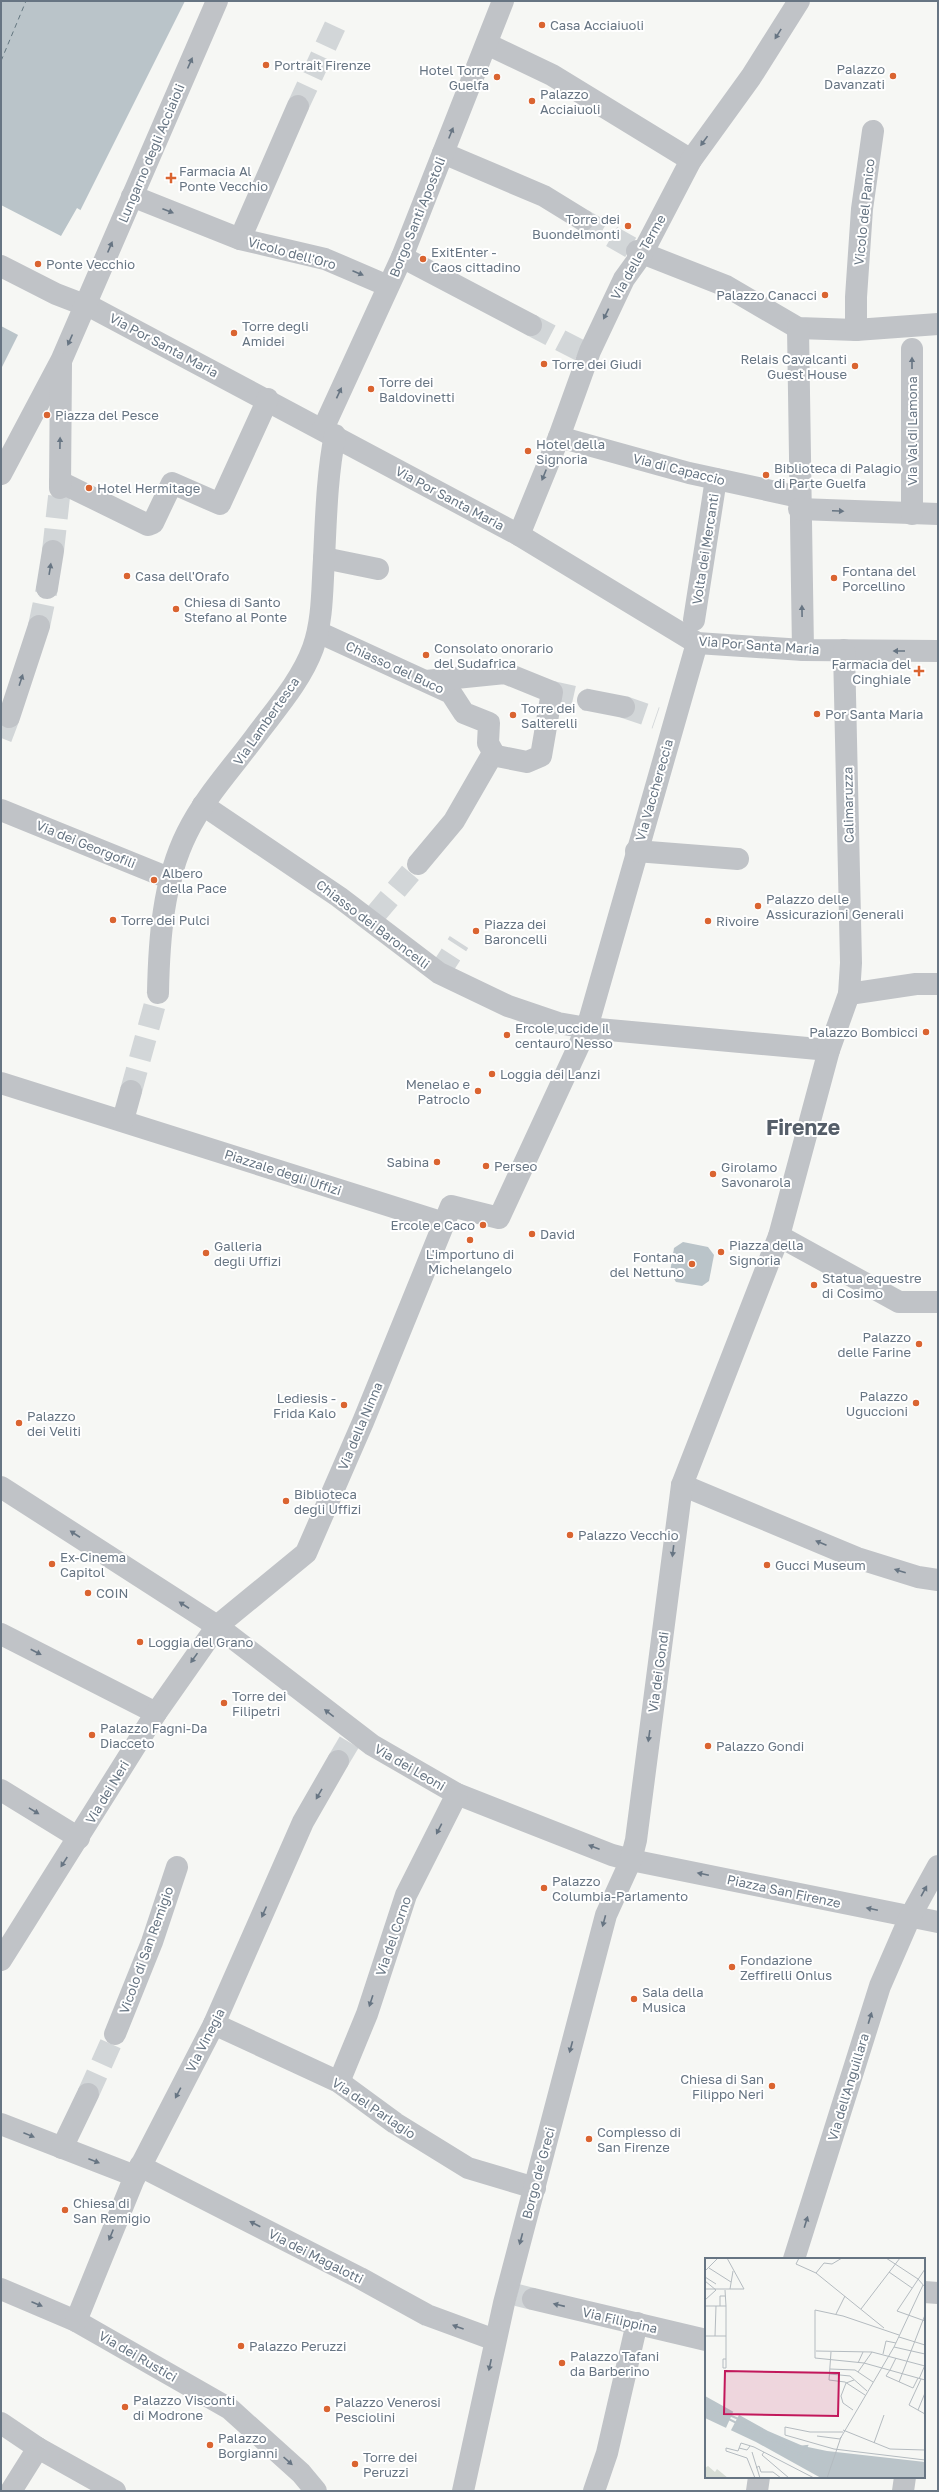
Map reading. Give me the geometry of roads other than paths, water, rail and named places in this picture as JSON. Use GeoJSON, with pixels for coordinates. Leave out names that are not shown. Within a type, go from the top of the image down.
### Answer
{"type":"FeatureCollection","features":[{"type":"Feature","properties":{"kind":"street","name":"Lungarno degli Acciaioli"},"geometry":{"type":"LineString","coordinates":[[69,299],[132,196],[217,1]]}},
{"type":"Feature","properties":{"kind":"street","name":"Borgo Santi Apostoli"},"geometry":{"type":"LineString","coordinates":[[329,432],[388,286],[402,257],[503,1]]}},
{"type":"Feature","properties":{"kind":"street","name":"Via delle Terme"},"geometry":{"type":"LineString","coordinates":[[519,535],[586,353],[624,279],[691,160],[751,76],[799,1]]}},
{"type":"Feature","properties":{"kind":"street"},"geometry":{"type":"LineString","coordinates":[[487,44],[552,75],[691,160]]}},
{"type":"Feature","properties":{"kind":"street","name":"Vicolo dell'Oro"},"geometry":{"type":"LineString","coordinates":[[240,239],[298,106]]}},
{"type":"Feature","properties":{"kind":"street","name":"Vicolo del Panico"},"geometry":{"type":"LineString","coordinates":[[856,330],[862,209],[873,132]]}},
{"type":"Feature","properties":{"kind":"street"},"geometry":{"type":"LineString","coordinates":[[443,152],[544,196],[583,220]]}},
{"type":"Feature","properties":{"kind":"street","name":"Vicolo dell'Oro"},"geometry":{"type":"LineString","coordinates":[[132,196],[240,239],[325,259],[388,286]]}},
{"type":"Feature","properties":{"kind":"street"},"geometry":{"type":"LineString","coordinates":[[639,253],[654,256],[726,286],[798,328],[856,330],[938,324]]}},
{"type":"Feature","properties":{"kind":"street"},"geometry":{"type":"LineString","coordinates":[[402,257],[532,324]]}},
{"type":"Feature","properties":{"kind":"street"},"geometry":{"type":"LineString","coordinates":[[1,266],[69,299],[61,361],[63,486],[148,525],[153,523],[172,483],[220,504],[268,399]]}},
{"type":"Feature","properties":{"kind":"street","name":"Via Por Santa Maria"},"geometry":{"type":"LineString","coordinates":[[69,299],[268,399],[519,535],[697,643],[803,650],[938,651]]}},
{"type":"Feature","properties":{"kind":"street"},"geometry":{"type":"LineString","coordinates":[[798,328],[799,503],[803,650]]}},
{"type":"Feature","properties":{"kind":"street","name":"Via Val di Lamona"},"geometry":{"type":"LineString","coordinates":[[912,349],[912,514]]}},
{"type":"Feature","properties":{"kind":"street"},"geometry":{"type":"LineString","coordinates":[[1,474],[61,361]]}},
{"type":"Feature","properties":{"kind":"street","name":"Via di Capaccio"},"geometry":{"type":"LineString","coordinates":[[561,424],[716,479],[799,503],[912,514],[938,514]]}},
{"type":"Feature","properties":{"kind":"street","name":"Via Lambertesca"},"geometry":{"type":"LineString","coordinates":[[158,993],[160,942],[171,879],[186,834],[203,805],[288,693],[313,649],[318,632],[324,558],[329,432]]}},
{"type":"Feature","properties":{"kind":"street","name":"Volta dei Mercanti"},"geometry":{"type":"LineString","coordinates":[[694,620],[716,479]]}},
{"type":"Feature","properties":{"kind":"street"},"geometry":{"type":"LineString","coordinates":[[47,588],[53,551]]}},
{"type":"Feature","properties":{"kind":"street"},"geometry":{"type":"LineString","coordinates":[[324,558],[378,569]]}},
{"type":"Feature","properties":{"kind":"street"},"geometry":{"type":"LineString","coordinates":[[9,717],[39,626]]}},
{"type":"Feature","properties":{"kind":"street","name":"Chiasso del Buco"},"geometry":{"type":"LineString","coordinates":[[318,632],[451,693],[464,713],[489,723],[488,743],[493,752],[492,755]]}},
{"type":"Feature","properties":{"kind":"street","name":"Via Vacchereccia"},"geometry":{"type":"LineString","coordinates":[[441,1230],[451,1206],[474,1213],[499,1218],[587,1028],[614,938],[636,851],[665,720],[697,643]]}},
{"type":"Feature","properties":{"kind":"street","name":"Calimaruzza"},"geometry":{"type":"LineString","coordinates":[[779,1236],[829,1050],[849,994],[851,959],[844,650]]}},
{"type":"Feature","properties":{"kind":"street"},"geometry":{"type":"LineString","coordinates":[[418,864],[454,821],[492,755],[527,762],[541,756],[552,692],[505,673],[426,681]]}},
{"type":"Feature","properties":{"kind":"street"},"geometry":{"type":"LineString","coordinates":[[588,700],[624,707]]}},
{"type":"Feature","properties":{"kind":"street","name":"Chiasso dei Baroncelli"},"geometry":{"type":"LineString","coordinates":[[203,805],[339,897],[373,918],[439,973],[508,1006],[554,1021],[587,1028],[829,1050]]}},
{"type":"Feature","properties":{"kind":"street","name":"Via dei Georgofili"},"geometry":{"type":"LineString","coordinates":[[1,810],[171,879]]}},
{"type":"Feature","properties":{"kind":"street"},"geometry":{"type":"LineString","coordinates":[[636,851],[738,859]]}},
{"type":"Feature","properties":{"kind":"street"},"geometry":{"type":"LineString","coordinates":[[849,994],[916,984],[938,984]]}},
{"type":"Feature","properties":{"kind":"street","name":"Piazzale degli Uffizi"},"geometry":{"type":"LineString","coordinates":[[1,1083],[123,1120],[441,1230]]}},
{"type":"Feature","properties":{"kind":"street"},"geometry":{"type":"LineString","coordinates":[[123,1120],[131,1091]]}},
{"type":"Feature","properties":{"kind":"street","name":"Via della Ninna"},"geometry":{"type":"LineString","coordinates":[[217,1626],[306,1553],[441,1230]]}},
{"type":"Feature","properties":{"kind":"street"},"geometry":{"type":"LineString","coordinates":[[779,1236],[899,1302],[938,1302]]}},
{"type":"Feature","properties":{"kind":"street","name":"Via dei Gondi"},"geometry":{"type":"LineString","coordinates":[[631,1860],[636,1840],[682,1485],[779,1236]]}},
{"type":"Feature","properties":{"kind":"street"},"geometry":{"type":"LineString","coordinates":[[682,1485],[857,1558],[918,1577],[938,1580]]}},
{"type":"Feature","properties":{"kind":"street","name":"Via dei Leoni"},"geometry":{"type":"LineString","coordinates":[[1,1487],[217,1626],[353,1736],[372,1745],[456,1794],[612,1855],[631,1860]]}},
{"type":"Feature","properties":{"kind":"street","name":"Via dei Neri"},"geometry":{"type":"LineString","coordinates":[[1,1960],[79,1838],[156,1713],[217,1626]]}},
{"type":"Feature","properties":{"kind":"street"},"geometry":{"type":"LineString","coordinates":[[1,1634],[156,1713]]}},
{"type":"Feature","properties":{"kind":"street","name":"Via Vinegia"},"geometry":{"type":"LineString","coordinates":[[76,2321],[138,2171],[214,2024],[303,1822],[338,1761]]}},
{"type":"Feature","properties":{"kind":"street"},"geometry":{"type":"LineString","coordinates":[[1,1790],[79,1838]]}},
{"type":"Feature","properties":{"kind":"street","name":"Via del Corno"},"geometry":{"type":"LineString","coordinates":[[339,2082],[367,2014],[406,1895],[456,1794]]}},
{"type":"Feature","properties":{"kind":"street","name":"Piazza San Firenze"},"geometry":{"type":"LineString","coordinates":[[631,1860],[938,1922]]}},
{"type":"Feature","properties":{"kind":"street","name":"Borgo de' Greci"},"geometry":{"type":"LineString","coordinates":[[463,2491],[495,2340],[519,2295],[535,2188],[606,1915],[631,1860]]}},
{"type":"Feature","properties":{"kind":"street","name":"Via dell'Anguillara"},"geometry":{"type":"LineString","coordinates":[[794,2258],[880,1986],[910,1917],[938,1866]]}},
{"type":"Feature","properties":{"kind":"street","name":"Vicolo di San Remigio"},"geometry":{"type":"LineString","coordinates":[[115,2034],[152,1942],[177,1867]]}},
{"type":"Feature","properties":{"kind":"street","name":"Via del Parlagio"},"geometry":{"type":"LineString","coordinates":[[214,2024],[339,2082],[395,2123],[468,2168],[535,2188]]}},
{"type":"Feature","properties":{"kind":"street"},"geometry":{"type":"LineString","coordinates":[[60,2148],[88,2094]]}},
{"type":"Feature","properties":{"kind":"street","name":"Via dei Magalotti"},"geometry":{"type":"LineString","coordinates":[[1,2124],[60,2148],[138,2171],[360,2278],[427,2315],[495,2340]]}},
{"type":"Feature","properties":{"kind":"street","name":"Via dei Rustici"},"geometry":{"type":"LineString","coordinates":[[1,2289],[76,2321],[230,2409],[301,2473],[316,2491]]}},
{"type":"Feature","properties":{"kind":"street"},"geometry":{"type":"LineString","coordinates":[[925,2292],[938,2293]]}},
{"type":"Feature","properties":{"kind":"street","name":"Via Filippina"},"geometry":{"type":"LineString","coordinates":[[519,2295],[705,2340]]}},
{"type":"Feature","properties":{"kind":"street"},"geometry":{"type":"LineString","coordinates":[[594,2491],[607,2453],[637,2323]]}},
{"type":"Feature","properties":{"kind":"street"},"geometry":{"type":"LineString","coordinates":[[1,2423],[38,2448],[115,2491]]}},
{"type":"Feature","properties":{"kind":"street"},"geometry":{"type":"LineString","coordinates":[[11,2491],[38,2448]]}},
{"type":"Feature","properties":{"kind":"street"},"geometry":{"type":"LineString","coordinates":[[757,2491],[759,2478]]}},
{"type":"Feature","properties":{"kind":"street"},"geometry":{"type":"LineString","coordinates":[[903,2491],[905,2478]]}},
{"type":"Feature","properties":{"kind":"tunnel"},"geometry":{"type":"LineString","coordinates":[[298,106],[335,26]]}},
{"type":"Feature","properties":{"kind":"tunnel"},"geometry":{"type":"LineString","coordinates":[[583,220],[637,251]]}},
{"type":"Feature","properties":{"kind":"tunnel"},"geometry":{"type":"LineString","coordinates":[[531,325],[583,352]]}},
{"type":"Feature","properties":{"kind":"tunnel"},"geometry":{"type":"LineString","coordinates":[[53,551],[60,488]]}},
{"type":"Feature","properties":{"kind":"tunnel"},"geometry":{"type":"LineString","coordinates":[[39,626],[47,588]]}},
{"type":"Feature","properties":{"kind":"tunnel"},"geometry":{"type":"LineString","coordinates":[[552,692],[588,700]]}},
{"type":"Feature","properties":{"kind":"tunnel"},"geometry":{"type":"LineString","coordinates":[[624,707],[656,718]]}},
{"type":"Feature","properties":{"kind":"tunnel"},"geometry":{"type":"LineString","coordinates":[[1,738],[9,717]]}},
{"type":"Feature","properties":{"kind":"tunnel"},"geometry":{"type":"LineString","coordinates":[[375,915],[418,864]]}},
{"type":"Feature","properties":{"kind":"tunnel"},"geometry":{"type":"LineString","coordinates":[[439,973],[459,942]]}},
{"type":"Feature","properties":{"kind":"tunnel"},"geometry":{"type":"LineString","coordinates":[[131,1091],[158,993]]}},
{"type":"Feature","properties":{"kind":"tunnel"},"geometry":{"type":"LineString","coordinates":[[338,1761],[351,1739]]}},
{"type":"Feature","properties":{"kind":"tunnel"},"geometry":{"type":"LineString","coordinates":[[88,2094],[115,2034]]}},
{"type":"Feature","properties":{"kind":"tunnel"},"geometry":{"type":"LineString","coordinates":[[517,2295],[533,2299]]}},
{"type":"Feature","properties":{"kind":"place","name":"Casa Acciaiuoli"},"geometry":{"type":"Point","coordinates":[542,25]}},
{"type":"Feature","properties":{"kind":"place","name":"Portrait Firenze"},"geometry":{"type":"Point","coordinates":[266,65]}},
{"type":"Feature","properties":{"kind":"place","name":"Palazzo Davanzati"},"geometry":{"type":"Point","coordinates":[893,76]}},
{"type":"Feature","properties":{"kind":"place","name":"Hotel Torre Guelfa"},"geometry":{"type":"Point","coordinates":[497,77]}},
{"type":"Feature","properties":{"kind":"place","name":"Palazzo Acciaiuoli"},"geometry":{"type":"Point","coordinates":[532,101]}},
{"type":"Feature","properties":{"kind":"place","name":"Farmacia Al Ponte Vecchio"},"geometry":{"type":"Point","coordinates":[171,178]}},
{"type":"Feature","properties":{"kind":"place","name":"Torre dei Buondelmonti"},"geometry":{"type":"Point","coordinates":[628,226]}},
{"type":"Feature","properties":{"kind":"place","name":"ExitEnter - Caos cittadino"},"geometry":{"type":"Point","coordinates":[423,259]}},
{"type":"Feature","properties":{"kind":"place","name":"Ponte Vecchio"},"geometry":{"type":"Point","coordinates":[38,264]}},
{"type":"Feature","properties":{"kind":"place","name":"Palazzo Canacci"},"geometry":{"type":"Point","coordinates":[825,295]}},
{"type":"Feature","properties":{"kind":"place","name":"Torre degli Amidei"},"geometry":{"type":"Point","coordinates":[234,333]}},
{"type":"Feature","properties":{"kind":"place","name":"Torre dei Giudi"},"geometry":{"type":"Point","coordinates":[544,364]}},
{"type":"Feature","properties":{"kind":"place","name":"Relais Cavalcanti Guest House"},"geometry":{"type":"Point","coordinates":[855,366]}},
{"type":"Feature","properties":{"kind":"place","name":"Torre dei Baldovinetti"},"geometry":{"type":"Point","coordinates":[371,389]}},
{"type":"Feature","properties":{"kind":"place","name":"Piazza del Pesce"},"geometry":{"type":"Point","coordinates":[47,415]}},
{"type":"Feature","properties":{"kind":"place","name":"Hotel della Signoria"},"geometry":{"type":"Point","coordinates":[528,451]}},
{"type":"Feature","properties":{"kind":"place","name":"Biblioteca di Palagio di Parte Guelfa"},"geometry":{"type":"Point","coordinates":[766,475]}},
{"type":"Feature","properties":{"kind":"place","name":"Hotel Hermitage"},"geometry":{"type":"Point","coordinates":[89,488]}},
{"type":"Feature","properties":{"kind":"place","name":"Casa dell'Orafo"},"geometry":{"type":"Point","coordinates":[127,576]}},
{"type":"Feature","properties":{"kind":"place","name":"Fontana del Porcellino"},"geometry":{"type":"Point","coordinates":[834,578]}},
{"type":"Feature","properties":{"kind":"place","name":"Chiesa di Santo Stefano al Ponte"},"geometry":{"type":"Point","coordinates":[176,609]}},
{"type":"Feature","properties":{"kind":"place","name":"Consolato onorario del Sudafrica"},"geometry":{"type":"Point","coordinates":[426,655]}},
{"type":"Feature","properties":{"kind":"place","name":"Farmacia del Cinghiale"},"geometry":{"type":"Point","coordinates":[919,671]}},
{"type":"Feature","properties":{"kind":"place","name":"Por Santa Maria"},"geometry":{"type":"Point","coordinates":[817,714]}},
{"type":"Feature","properties":{"kind":"place","name":"Torre dei Salterelli"},"geometry":{"type":"Point","coordinates":[513,715]}},
{"type":"Feature","properties":{"kind":"place","name":"Albero della Pace"},"geometry":{"type":"Point","coordinates":[154,880]}},
{"type":"Feature","properties":{"kind":"place","name":"Palazzo delle Assicurazioni Generali"},"geometry":{"type":"Point","coordinates":[758,906]}},
{"type":"Feature","properties":{"kind":"place","name":"Torre dei Pulci"},"geometry":{"type":"Point","coordinates":[113,920]}},
{"type":"Feature","properties":{"kind":"place","name":"Rivoire"},"geometry":{"type":"Point","coordinates":[708,921]}},
{"type":"Feature","properties":{"kind":"place","name":"Piazza dei Baroncelli"},"geometry":{"type":"Point","coordinates":[476,931]}},
{"type":"Feature","properties":{"kind":"place","name":"Palazzo Bombicci"},"geometry":{"type":"Point","coordinates":[926,1032]}},
{"type":"Feature","properties":{"kind":"place","name":"Ercole uccide il centauro Nesso"},"geometry":{"type":"Point","coordinates":[507,1035]}},
{"type":"Feature","properties":{"kind":"place","name":"Loggia dei Lanzi"},"geometry":{"type":"Point","coordinates":[492,1074]}},
{"type":"Feature","properties":{"kind":"place","name":"Menelao e Patroclo"},"geometry":{"type":"Point","coordinates":[478,1091]}},
{"type":"Feature","properties":{"kind":"place","name":"Sabina"},"geometry":{"type":"Point","coordinates":[437,1162]}},
{"type":"Feature","properties":{"kind":"place","name":"Perseo"},"geometry":{"type":"Point","coordinates":[486,1166]}},
{"type":"Feature","properties":{"kind":"place","name":"Girolamo Savonarola"},"geometry":{"type":"Point","coordinates":[713,1174]}},
{"type":"Feature","properties":{"kind":"place","name":"Ercole e Caco"},"geometry":{"type":"Point","coordinates":[483,1225]}},
{"type":"Feature","properties":{"kind":"place","name":"David"},"geometry":{"type":"Point","coordinates":[532,1234]}},
{"type":"Feature","properties":{"kind":"place","name":"L'importuno di Michelangelo"},"geometry":{"type":"Point","coordinates":[470,1240]}},
{"type":"Feature","properties":{"kind":"place","name":"Piazza della Signoria"},"geometry":{"type":"Point","coordinates":[721,1252]}},
{"type":"Feature","properties":{"kind":"place","name":"Galleria degli Uffizi"},"geometry":{"type":"Point","coordinates":[206,1253]}},
{"type":"Feature","properties":{"kind":"place","name":"Fontana del Nettuno"},"geometry":{"type":"Point","coordinates":[692,1264]}},
{"type":"Feature","properties":{"kind":"place","name":"Statua equestre di Cosimo"},"geometry":{"type":"Point","coordinates":[814,1285]}},
{"type":"Feature","properties":{"kind":"place","name":"Palazzo delle Farine"},"geometry":{"type":"Point","coordinates":[919,1344]}},
{"type":"Feature","properties":{"kind":"place","name":"Palazzo Uguccioni"},"geometry":{"type":"Point","coordinates":[916,1403]}},
{"type":"Feature","properties":{"kind":"place","name":"Lediesis - Frida Kalo"},"geometry":{"type":"Point","coordinates":[344,1405]}},
{"type":"Feature","properties":{"kind":"place","name":"Palazzo dei Veliti"},"geometry":{"type":"Point","coordinates":[19,1423]}},
{"type":"Feature","properties":{"kind":"place","name":"Biblioteca degli Uffizi"},"geometry":{"type":"Point","coordinates":[286,1501]}},
{"type":"Feature","properties":{"kind":"place","name":"Palazzo Vecchio"},"geometry":{"type":"Point","coordinates":[570,1535]}},
{"type":"Feature","properties":{"kind":"place","name":"Ex-Cinema Capitol"},"geometry":{"type":"Point","coordinates":[52,1564]}},
{"type":"Feature","properties":{"kind":"place","name":"Gucci Museum"},"geometry":{"type":"Point","coordinates":[767,1565]}},
{"type":"Feature","properties":{"kind":"place","name":"COIN"},"geometry":{"type":"Point","coordinates":[88,1593]}},
{"type":"Feature","properties":{"kind":"place","name":"Loggia del Grano"},"geometry":{"type":"Point","coordinates":[140,1642]}},
{"type":"Feature","properties":{"kind":"place","name":"Torre dei Filipetri"},"geometry":{"type":"Point","coordinates":[224,1703]}},
{"type":"Feature","properties":{"kind":"place","name":"Palazzo Fagni-Da Diacceto"},"geometry":{"type":"Point","coordinates":[92,1735]}},
{"type":"Feature","properties":{"kind":"place","name":"Palazzo Gondi"},"geometry":{"type":"Point","coordinates":[708,1746]}},
{"type":"Feature","properties":{"kind":"place","name":"Palazzo Columbia-Parlamento"},"geometry":{"type":"Point","coordinates":[544,1888]}},
{"type":"Feature","properties":{"kind":"place","name":"Fondazione Zeffirelli Onlus"},"geometry":{"type":"Point","coordinates":[732,1967]}},
{"type":"Feature","properties":{"kind":"place","name":"Sala della Musica"},"geometry":{"type":"Point","coordinates":[634,1999]}},
{"type":"Feature","properties":{"kind":"place","name":"Chiesa di San Filippo Neri"},"geometry":{"type":"Point","coordinates":[772,2086]}},
{"type":"Feature","properties":{"kind":"place","name":"Complesso di San Firenze"},"geometry":{"type":"Point","coordinates":[589,2139]}},
{"type":"Feature","properties":{"kind":"place","name":"Chiesa di San Remigio"},"geometry":{"type":"Point","coordinates":[65,2210]}},
{"type":"Feature","properties":{"kind":"place","name":"Palazzo Peruzzi"},"geometry":{"type":"Point","coordinates":[241,2346]}},
{"type":"Feature","properties":{"kind":"place","name":"Palazzo Tafani da Barberino"},"geometry":{"type":"Point","coordinates":[562,2363]}},
{"type":"Feature","properties":{"kind":"place","name":"Palazzo Visconti di Modrone"},"geometry":{"type":"Point","coordinates":[125,2407]}},
{"type":"Feature","properties":{"kind":"place","name":"Palazzo Venerosi Pesciolini"},"geometry":{"type":"Point","coordinates":[327,2409]}},
{"type":"Feature","properties":{"kind":"place","name":"Palazzo Borgianni"},"geometry":{"type":"Point","coordinates":[210,2445]}},
{"type":"Feature","properties":{"kind":"place","name":"Torre dei Peruzzi"},"geometry":{"type":"Point","coordinates":[355,2464]}},
{"type":"Feature","properties":{"kind":"district","name":"Firenze"},"geometry":{"type":"Point","coordinates":[803,1128]}}]}
